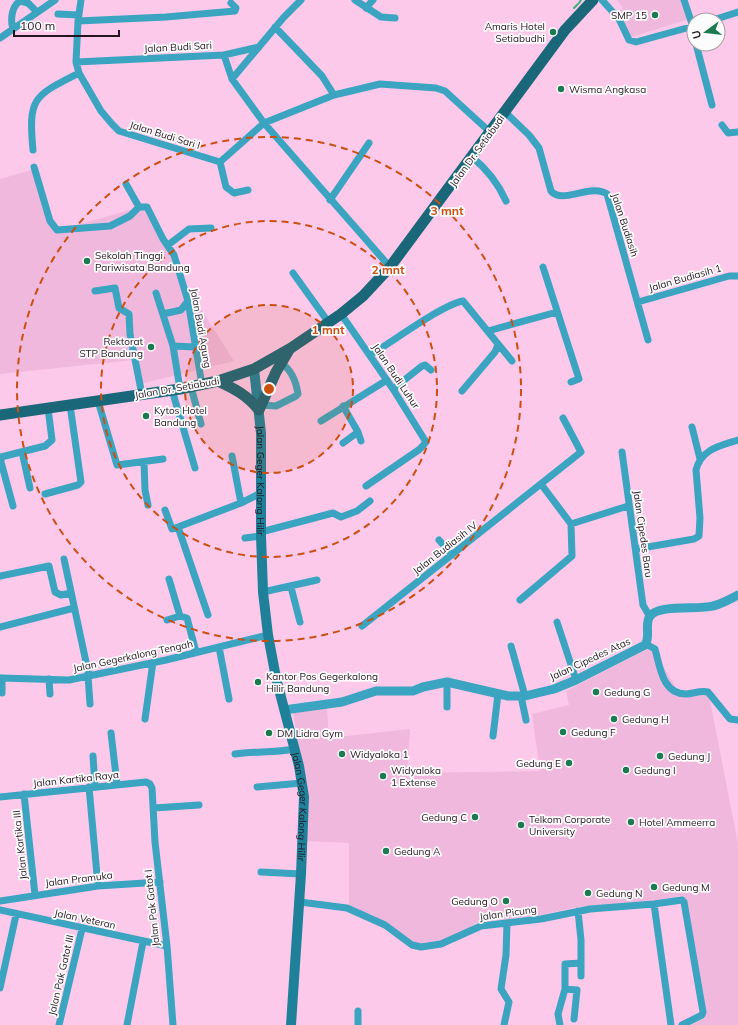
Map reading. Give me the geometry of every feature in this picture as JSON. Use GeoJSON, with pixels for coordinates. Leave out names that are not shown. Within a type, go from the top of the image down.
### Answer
{"type":"FeatureCollection","features":[{"type":"Feature","properties":{"kind":"main road","name":"Jalan Dr. Setiabudi"},"geometry":{"type":"LineString","coordinates":[[0,415],[142,395],[218,381],[254,369],[291,348],[329,323],[363,296],[390,268],[568,25],[598,1]]}},
{"type":"Feature","properties":{"kind":"main road"},"geometry":{"type":"LineString","coordinates":[[218,381],[236,389],[260,407],[281,363],[291,348]]}},
{"type":"Feature","properties":{"kind":"main road","name":"Jalan Geger Kalong Hilir"},"geometry":{"type":"LineString","coordinates":[[254,369],[260,407],[262,433],[261,534],[263,592],[268,635],[302,783],[304,804],[300,902],[291,1025]]}},
{"type":"Feature","properties":{"kind":"street"},"geometry":{"type":"LineString","coordinates":[[39,10],[41,0]]}},
{"type":"Feature","properties":{"kind":"street"},"geometry":{"type":"LineString","coordinates":[[0,38],[55,0]]}},
{"type":"Feature","properties":{"kind":"street","name":"Jalan Budi Sari I"},"geometry":{"type":"LineString","coordinates":[[81,0],[78,18],[76,62],[78,73],[101,111],[119,131],[220,162]]}},
{"type":"Feature","properties":{"kind":"street"},"geometry":{"type":"LineString","coordinates":[[232,79],[275,27],[301,0]]}},
{"type":"Feature","properties":{"kind":"street"},"geometry":{"type":"LineString","coordinates":[[355,0],[381,17],[395,18]]}},
{"type":"Feature","properties":{"kind":"street"},"geometry":{"type":"LineString","coordinates":[[366,8],[373,0]]}},
{"type":"Feature","properties":{"kind":"street"},"geometry":{"type":"LineString","coordinates":[[684,0],[688,12]]}},
{"type":"Feature","properties":{"kind":"street"},"geometry":{"type":"LineString","coordinates":[[10,30],[12,17],[20,1],[28,3],[39,10]]}},
{"type":"Feature","properties":{"kind":"street"},"geometry":{"type":"LineString","coordinates":[[598,1],[619,19],[629,40],[632,42],[686,30]]}},
{"type":"Feature","properties":{"kind":"street"},"geometry":{"type":"LineString","coordinates":[[58,14],[78,18],[166,17],[235,10],[236,8],[231,3]]}},
{"type":"Feature","properties":{"kind":"street"},"geometry":{"type":"LineString","coordinates":[[726,16],[738,12]]}},
{"type":"Feature","properties":{"kind":"street"},"geometry":{"type":"LineString","coordinates":[[275,27],[322,76],[334,95]]}},
{"type":"Feature","properties":{"kind":"street"},"geometry":{"type":"LineString","coordinates":[[0,32],[10,30]]}},
{"type":"Feature","properties":{"kind":"street"},"geometry":{"type":"LineString","coordinates":[[224,55],[258,47]]}},
{"type":"Feature","properties":{"kind":"street"},"geometry":{"type":"LineString","coordinates":[[698,52],[712,105]]}},
{"type":"Feature","properties":{"kind":"street","name":"Jalan Budi Sari"},"geometry":{"type":"LineString","coordinates":[[76,62],[224,55],[232,79],[264,124],[390,268]]}},
{"type":"Feature","properties":{"kind":"street"},"geometry":{"type":"LineString","coordinates":[[33,150],[32,120],[35,102],[40,94],[78,73]]}},
{"type":"Feature","properties":{"kind":"street"},"geometry":{"type":"LineString","coordinates":[[248,190],[234,193],[228,189],[220,162],[264,124],[334,95],[380,84],[436,88],[445,91],[490,132]]}},
{"type":"Feature","properties":{"kind":"street","name":"Jalan Budiasih"},"geometry":{"type":"LineString","coordinates":[[505,112],[530,136],[539,148],[551,191],[554,194],[560,196],[595,190],[602,190],[607,194],[648,340]]}},
{"type":"Feature","properties":{"kind":"street"},"geometry":{"type":"LineString","coordinates":[[722,125],[728,133],[738,132]]}},
{"type":"Feature","properties":{"kind":"street"},"geometry":{"type":"LineString","coordinates":[[330,200],[369,144]]}},
{"type":"Feature","properties":{"kind":"street"},"geometry":{"type":"LineString","coordinates":[[472,157],[482,165],[496,181],[506,201]]}},
{"type":"Feature","properties":{"kind":"street"},"geometry":{"type":"LineString","coordinates":[[34,168],[50,221],[57,230],[110,226],[130,216],[139,207],[126,184]]}},
{"type":"Feature","properties":{"kind":"street","name":"Jalan Budi Agung"},"geometry":{"type":"LineString","coordinates":[[139,207],[144,206],[149,209],[174,254],[188,301],[195,347],[186,388]]}},
{"type":"Feature","properties":{"kind":"street"},"geometry":{"type":"LineString","coordinates":[[168,245],[189,229],[211,228]]}},
{"type":"Feature","properties":{"kind":"street"},"geometry":{"type":"LineString","coordinates":[[543,267],[579,379],[571,382]]}},
{"type":"Feature","properties":{"kind":"street"},"geometry":{"type":"LineString","coordinates":[[293,273],[329,323]]}},
{"type":"Feature","properties":{"kind":"street","name":"Jalan Budiasih 1"},"geometry":{"type":"LineString","coordinates":[[638,302],[729,276],[738,276]]}},
{"type":"Feature","properties":{"kind":"street"},"geometry":{"type":"LineString","coordinates":[[95,291],[115,288],[119,308],[129,314],[130,334],[142,395]]}},
{"type":"Feature","properties":{"kind":"street"},"geometry":{"type":"LineString","coordinates":[[156,293],[186,388],[201,424]]}},
{"type":"Feature","properties":{"kind":"street"},"geometry":{"type":"LineString","coordinates":[[163,314],[181,310],[188,301]]}},
{"type":"Feature","properties":{"kind":"street"},"geometry":{"type":"LineString","coordinates":[[370,356],[457,302],[466,302],[512,361]]}},
{"type":"Feature","properties":{"kind":"street"},"geometry":{"type":"LineString","coordinates":[[488,331],[557,312]]}},
{"type":"Feature","properties":{"kind":"street","name":"Jalan Budi Luhur"},"geometry":{"type":"LineString","coordinates":[[341,314],[425,438],[425,444],[420,449],[366,486]]}},
{"type":"Feature","properties":{"kind":"street"},"geometry":{"type":"LineString","coordinates":[[462,391],[495,352],[498,344]]}},
{"type":"Feature","properties":{"kind":"street"},"geometry":{"type":"LineString","coordinates":[[173,346],[195,347]]}},
{"type":"Feature","properties":{"kind":"street"},"geometry":{"type":"LineString","coordinates":[[260,407],[276,406],[298,394],[293,377],[287,367],[281,363]]}},
{"type":"Feature","properties":{"kind":"street"},"geometry":{"type":"LineString","coordinates":[[393,389],[420,367],[425,365],[432,370]]}},
{"type":"Feature","properties":{"kind":"street"},"geometry":{"type":"LineString","coordinates":[[321,421],[342,406],[386,380]]}},
{"type":"Feature","properties":{"kind":"street"},"geometry":{"type":"LineString","coordinates":[[186,388],[195,468]]}},
{"type":"Feature","properties":{"kind":"street"},"geometry":{"type":"LineString","coordinates":[[98,401],[116,465],[163,459]]}},
{"type":"Feature","properties":{"kind":"street"},"geometry":{"type":"LineString","coordinates":[[45,494],[78,485],[81,482],[70,405]]}},
{"type":"Feature","properties":{"kind":"street"},"geometry":{"type":"LineString","coordinates":[[342,406],[358,432],[361,441]]}},
{"type":"Feature","properties":{"kind":"street"},"geometry":{"type":"LineString","coordinates":[[13,506],[1,457],[45,446],[52,440],[48,408]]}},
{"type":"Feature","properties":{"kind":"street","name":"Jalan Budiasih IV"},"geometry":{"type":"LineString","coordinates":[[362,626],[581,452],[564,418]]}},
{"type":"Feature","properties":{"kind":"street"},"geometry":{"type":"LineString","coordinates":[[692,427],[700,459]]}},
{"type":"Feature","properties":{"kind":"street"},"geometry":{"type":"LineString","coordinates":[[343,443],[358,432]]}},
{"type":"Feature","properties":{"kind":"street"},"geometry":{"type":"LineString","coordinates":[[636,549],[694,539],[699,536],[700,518],[696,470],[700,459],[710,450],[738,440]]}},
{"type":"Feature","properties":{"kind":"street"},"geometry":{"type":"LineString","coordinates":[[22,452],[30,488]]}},
{"type":"Feature","properties":{"kind":"street","name":"Jalan Cipedes Baru"},"geometry":{"type":"LineString","coordinates":[[622,452],[628,506],[636,549],[643,604],[650,616]]}},
{"type":"Feature","properties":{"kind":"street"},"geometry":{"type":"LineString","coordinates":[[232,456],[241,503]]}},
{"type":"Feature","properties":{"kind":"street"},"geometry":{"type":"LineString","coordinates":[[144,462],[145,490],[148,505]]}},
{"type":"Feature","properties":{"kind":"street"},"geometry":{"type":"LineString","coordinates":[[520,600],[572,556],[571,524],[540,484]]}},
{"type":"Feature","properties":{"kind":"street"},"geometry":{"type":"LineString","coordinates":[[165,510],[172,529],[241,503],[261,493]]}},
{"type":"Feature","properties":{"kind":"street"},"geometry":{"type":"LineString","coordinates":[[245,538],[333,513],[341,517],[357,511],[370,501]]}},
{"type":"Feature","properties":{"kind":"street"},"geometry":{"type":"LineString","coordinates":[[571,524],[628,506]]}},
{"type":"Feature","properties":{"kind":"street"},"geometry":{"type":"LineString","coordinates":[[178,527],[208,615]]}},
{"type":"Feature","properties":{"kind":"street"},"geometry":{"type":"LineString","coordinates":[[439,540],[452,555]]}},
{"type":"Feature","properties":{"kind":"street"},"geometry":{"type":"LineString","coordinates":[[64,559],[88,676],[90,704]]}},
{"type":"Feature","properties":{"kind":"street"},"geometry":{"type":"LineString","coordinates":[[0,576],[49,566],[55,592],[61,595],[71,593]]}},
{"type":"Feature","properties":{"kind":"street"},"geometry":{"type":"LineString","coordinates":[[170,579],[180,616]]}},
{"type":"Feature","properties":{"kind":"street"},"geometry":{"type":"LineString","coordinates":[[263,592],[318,580]]}},
{"type":"Feature","properties":{"kind":"street"},"geometry":{"type":"LineString","coordinates":[[291,587],[300,622]]}},
{"type":"Feature","properties":{"kind":"street"},"geometry":{"type":"LineString","coordinates":[[650,616],[654,612],[664,609],[696,609],[713,606],[738,595]]}},
{"type":"Feature","properties":{"kind":"street"},"geometry":{"type":"LineString","coordinates":[[0,627],[74,608]]}},
{"type":"Feature","properties":{"kind":"street"},"geometry":{"type":"LineString","coordinates":[[167,620],[180,616],[187,619],[196,652]]}},
{"type":"Feature","properties":{"kind":"street","name":"Jalan Cipedes Atas"},"geometry":{"type":"LineString","coordinates":[[284,710],[342,702],[376,691],[413,691],[423,686],[447,682],[498,694],[523,696],[554,689],[576,680],[646,644],[650,616]]}},
{"type":"Feature","properties":{"kind":"street"},"geometry":{"type":"LineString","coordinates":[[557,622],[576,680]]}},
{"type":"Feature","properties":{"kind":"street","name":"Jalan Gegerkalong Tengah"},"geometry":{"type":"LineString","coordinates":[[1,678],[69,680],[268,635]]}},
{"type":"Feature","properties":{"kind":"street"},"geometry":{"type":"LineString","coordinates":[[646,644],[655,649],[662,676],[669,688],[683,694],[708,692],[730,719],[738,720]]}},
{"type":"Feature","properties":{"kind":"street"},"geometry":{"type":"LineString","coordinates":[[511,646],[523,696],[526,720]]}},
{"type":"Feature","properties":{"kind":"street"},"geometry":{"type":"LineString","coordinates":[[219,647],[229,699]]}},
{"type":"Feature","properties":{"kind":"street"},"geometry":{"type":"LineString","coordinates":[[145,719],[153,662]]}},
{"type":"Feature","properties":{"kind":"street"},"geometry":{"type":"LineString","coordinates":[[1,678],[2,693]]}},
{"type":"Feature","properties":{"kind":"street"},"geometry":{"type":"LineString","coordinates":[[49,679],[50,694]]}},
{"type":"Feature","properties":{"kind":"street"},"geometry":{"type":"LineString","coordinates":[[446,707],[447,682]]}},
{"type":"Feature","properties":{"kind":"street"},"geometry":{"type":"LineString","coordinates":[[493,736],[498,694]]}},
{"type":"Feature","properties":{"kind":"street"},"geometry":{"type":"LineString","coordinates":[[111,733],[117,784]]}},
{"type":"Feature","properties":{"kind":"street"},"geometry":{"type":"LineString","coordinates":[[235,754],[260,751],[275,753],[294,749]]}},
{"type":"Feature","properties":{"kind":"street"},"geometry":{"type":"LineString","coordinates":[[93,756],[92,787],[98,886]]}},
{"type":"Feature","properties":{"kind":"street","name":"Jalan Kartika Raya"},"geometry":{"type":"LineString","coordinates":[[0,797],[146,782],[150,784],[152,788]]}},
{"type":"Feature","properties":{"kind":"street"},"geometry":{"type":"LineString","coordinates":[[257,787],[302,783]]}},
{"type":"Feature","properties":{"kind":"street","name":"Jalan Pak Gatot I"},"geometry":{"type":"LineString","coordinates":[[152,788],[155,842],[167,946],[173,1025]]}},
{"type":"Feature","properties":{"kind":"street","name":"Jalan Kartika III"},"geometry":{"type":"LineString","coordinates":[[24,794],[35,895]]}},
{"type":"Feature","properties":{"kind":"street"},"geometry":{"type":"LineString","coordinates":[[154,808],[199,806]]}},
{"type":"Feature","properties":{"kind":"street"},"geometry":{"type":"LineString","coordinates":[[262,872],[301,874]]}},
{"type":"Feature","properties":{"kind":"street","name":"Jalan Pramuka"},"geometry":{"type":"LineString","coordinates":[[0,901],[98,886],[160,882]]}},
{"type":"Feature","properties":{"kind":"street","name":"Jalan Picung"},"geometry":{"type":"LineString","coordinates":[[300,902],[347,908],[385,925],[415,946],[441,944],[478,927],[541,919],[578,911],[681,900],[684,902],[703,1012],[702,1015],[682,1025]]}},
{"type":"Feature","properties":{"kind":"street"},"geometry":{"type":"LineString","coordinates":[[654,904],[671,1025]]}},
{"type":"Feature","properties":{"kind":"street","name":"Jalan Veteran"},"geometry":{"type":"LineString","coordinates":[[0,910],[16,915],[167,946]]}},
{"type":"Feature","properties":{"kind":"street"},"geometry":{"type":"LineString","coordinates":[[578,911],[582,963],[581,976]]}},
{"type":"Feature","properties":{"kind":"street"},"geometry":{"type":"LineString","coordinates":[[0,988],[16,915]]}},
{"type":"Feature","properties":{"kind":"street"},"geometry":{"type":"LineString","coordinates":[[506,1024],[508,1002],[501,989],[506,955],[507,923]]}},
{"type":"Feature","properties":{"kind":"street","name":"Jalan Pak Gatot III"},"geometry":{"type":"LineString","coordinates":[[59,1025],[82,929]]}},
{"type":"Feature","properties":{"kind":"street"},"geometry":{"type":"LineString","coordinates":[[127,1025],[143,942]]}},
{"type":"Feature","properties":{"kind":"street"},"geometry":{"type":"LineString","coordinates":[[560,1025],[558,1014],[565,989],[565,964],[582,963]]}},
{"type":"Feature","properties":{"kind":"street"},"geometry":{"type":"LineString","coordinates":[[565,989],[577,990],[574,1019]]}},
{"type":"Feature","properties":{"kind":"street"},"geometry":{"type":"LineString","coordinates":[[358,1011],[358,1025]]}},
{"type":"Feature","properties":{"kind":"shaded area","name":"SMP 15"},"geometry":{"type":"Polygon","coordinates":[[[617,0],[682,0],[687,12],[686,20],[631,37],[619,11],[623,8],[617,0]]]}},
{"type":"Feature","properties":{"kind":"shaded area","name":"Sekolah Tinggi Pariwisata Bandung"},"geometry":{"type":"Polygon","coordinates":[[[38,168],[56,231],[144,206],[189,290],[234,361],[140,384],[133,360],[0,374],[0,179],[38,168]]]}},
{"type":"Feature","properties":{"kind":"shaded area","name":"Telkom Corporate University"},"geometry":{"type":"Polygon","coordinates":[[[652,647],[679,693],[708,691],[738,843],[738,1025],[691,1025],[705,1018],[706,1013],[686,899],[680,896],[653,901],[577,907],[541,915],[476,923],[463,932],[441,941],[415,944],[349,906],[349,843],[307,841],[307,797],[293,711],[327,708],[329,738],[410,729],[407,773],[540,771],[532,714],[569,705],[566,691],[652,647]]]}},
{"type":"Feature","properties":{"kind":"waterway"},"geometry":{"type":"LineString","coordinates":[[574,8],[578,4]]}},
{"type":"Feature","properties":{"kind":"place","name":"SMP 15"},"geometry":{"type":"Point","coordinates":[655,15]}},
{"type":"Feature","properties":{"kind":"place","name":"Amaris Hotel Setiabudhi"},"geometry":{"type":"Point","coordinates":[553,32]}},
{"type":"Feature","properties":{"kind":"place","name":"Wisma Angkasa"},"geometry":{"type":"Point","coordinates":[561,89]}},
{"type":"Feature","properties":{"kind":"place","name":"Sekolah Tinggi Pariwisata Bandung"},"geometry":{"type":"Point","coordinates":[87,261]}},
{"type":"Feature","properties":{"kind":"place","name":"Rektorat STP Bandung"},"geometry":{"type":"Point","coordinates":[151,347]}},
{"type":"Feature","properties":{"kind":"place","name":"Kytos Hotel Bandung"},"geometry":{"type":"Point","coordinates":[146,416]}},
{"type":"Feature","properties":{"kind":"place","name":"Kantor Pos Gegerkalong Hilir Bandung"},"geometry":{"type":"Point","coordinates":[258,682]}},
{"type":"Feature","properties":{"kind":"place","name":"Gedung G"},"geometry":{"type":"Point","coordinates":[596,692]}},
{"type":"Feature","properties":{"kind":"place","name":"Gedung H"},"geometry":{"type":"Point","coordinates":[614,719]}},
{"type":"Feature","properties":{"kind":"place","name":"Gedung F"},"geometry":{"type":"Point","coordinates":[563,732]}},
{"type":"Feature","properties":{"kind":"place","name":"DM Lidra Gym"},"geometry":{"type":"Point","coordinates":[269,733]}},
{"type":"Feature","properties":{"kind":"place","name":"Widyaloka 1"},"geometry":{"type":"Point","coordinates":[342,754]}},
{"type":"Feature","properties":{"kind":"place","name":"Gedung J"},"geometry":{"type":"Point","coordinates":[660,756]}},
{"type":"Feature","properties":{"kind":"place","name":"Gedung E"},"geometry":{"type":"Point","coordinates":[569,763]}},
{"type":"Feature","properties":{"kind":"place","name":"Gedung I"},"geometry":{"type":"Point","coordinates":[626,770]}},
{"type":"Feature","properties":{"kind":"place","name":"Widyaloka 1 Extense"},"geometry":{"type":"Point","coordinates":[383,776]}},
{"type":"Feature","properties":{"kind":"place","name":"Gedung C"},"geometry":{"type":"Point","coordinates":[475,817]}},
{"type":"Feature","properties":{"kind":"place","name":"Hotel Ammeerra"},"geometry":{"type":"Point","coordinates":[631,822]}},
{"type":"Feature","properties":{"kind":"place","name":"Telkom Corporate University"},"geometry":{"type":"Point","coordinates":[521,825]}},
{"type":"Feature","properties":{"kind":"place","name":"Gedung A"},"geometry":{"type":"Point","coordinates":[386,851]}},
{"type":"Feature","properties":{"kind":"place","name":"Gedung M"},"geometry":{"type":"Point","coordinates":[654,887]}},
{"type":"Feature","properties":{"kind":"place","name":"Gedung N"},"geometry":{"type":"Point","coordinates":[588,893]}},
{"type":"Feature","properties":{"kind":"place","name":"Gedung O"},"geometry":{"type":"Point","coordinates":[506,901]}}]}
